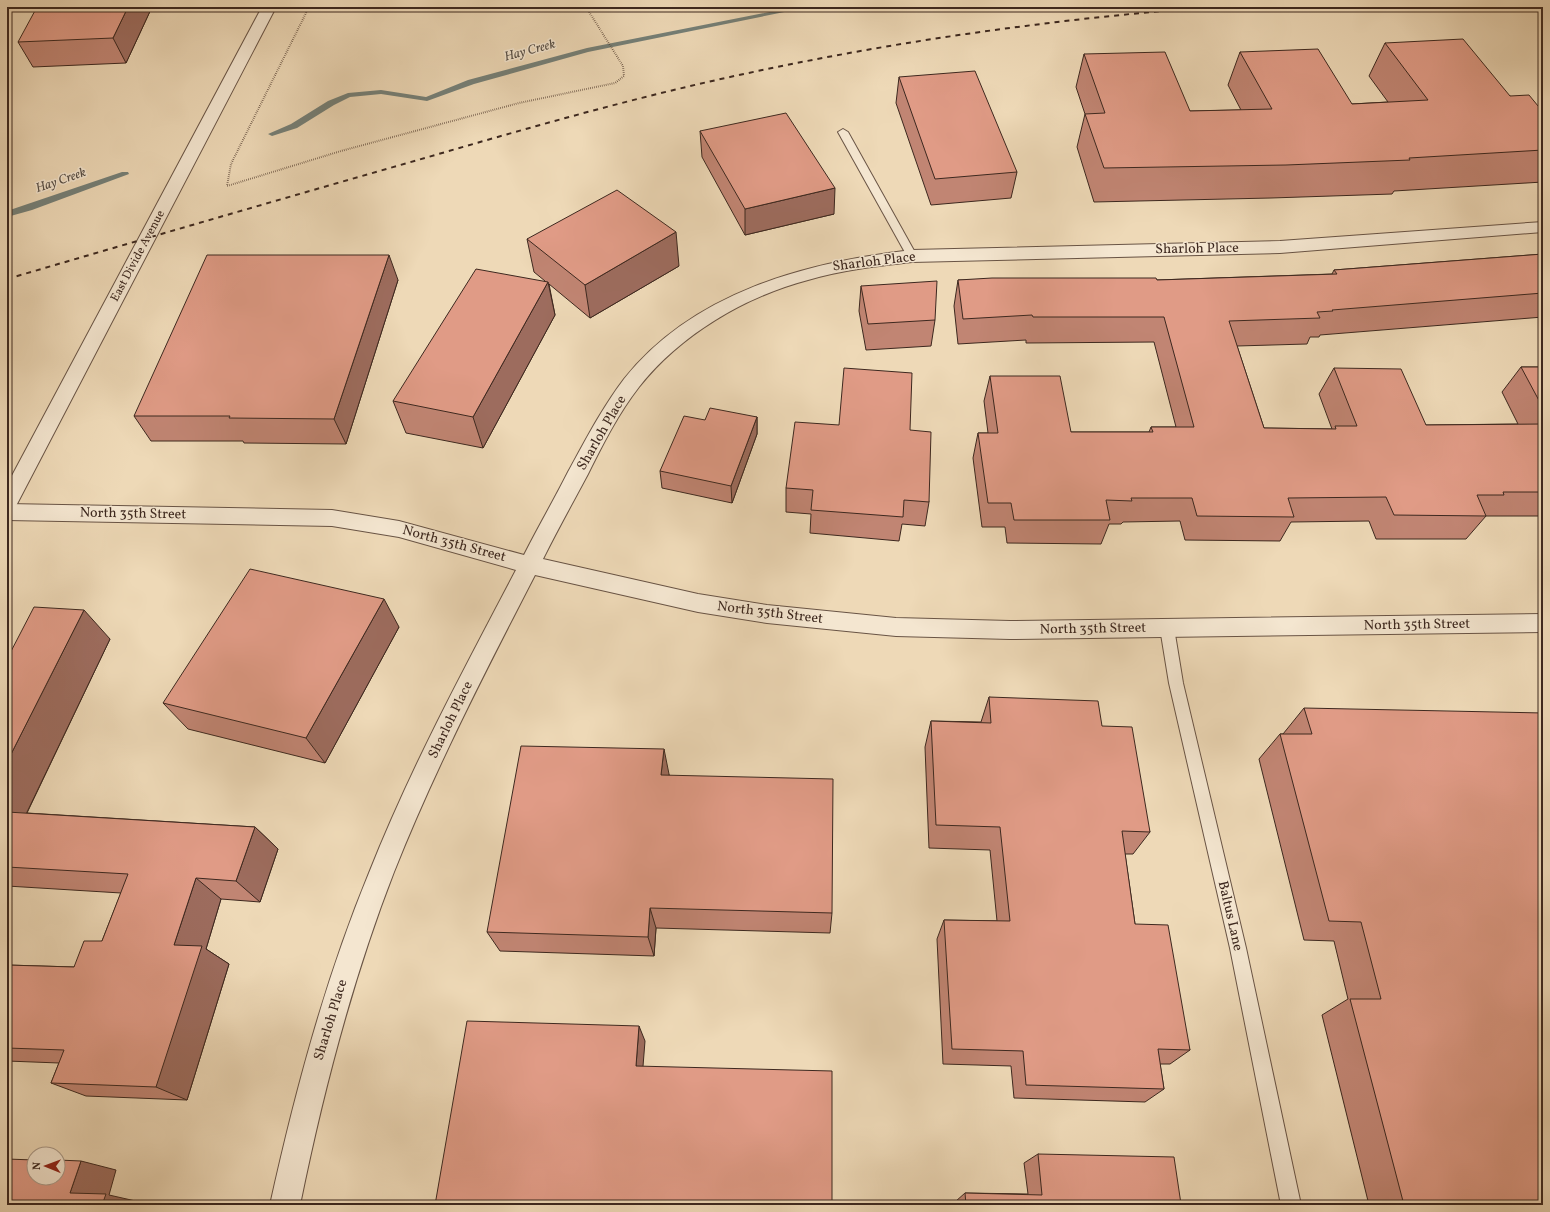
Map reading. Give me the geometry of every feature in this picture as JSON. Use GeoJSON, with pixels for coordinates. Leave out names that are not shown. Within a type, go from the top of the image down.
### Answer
{"type":"FeatureCollection","features":[{"type":"Feature","properties":{"kind":"street","name":"East Divide Avenue"},"geometry":{"type":"LineString","coordinates":[[7,504],[270,7]]}},
{"type":"Feature","properties":{"kind":"street","name":"Sharloh Place"},"geometry":{"type":"LineString","coordinates":[[285,1205],[310,1090],[339,990],[371,899],[401,825],[434,753],[529,565],[610,413],[630,385],[652,360],[680,337],[719,311],[756,291],[793,276],[869,260],[912,256],[1280,247],[1543,227]]}},
{"type":"Feature","properties":{"kind":"street","name":"North 35th Street"},"geometry":{"type":"LineString","coordinates":[[7,512],[332,518],[399,529],[529,565],[698,603],[767,614],[896,627],[960,630],[1543,623]]}},
{"type":"Feature","properties":{"kind":"lane"},"geometry":{"type":"LineString","coordinates":[[843,132],[912,256]]}},
{"type":"Feature","properties":{"kind":"lane","name":"Baltus Lane"},"geometry":{"type":"LineString","coordinates":[[1167,628],[1176,683],[1238,948],[1291,1205]]}},
{"type":"Feature","properties":{"kind":"path"},"geometry":{"type":"LineString","coordinates":[[309,7],[231,164],[228,172],[227,186],[341,151],[519,103],[612,85],[624,76],[625,71],[586,7]]}},
{"type":"Feature","properties":{"kind":"building"},"geometry":{"type":"Polygon","coordinates":[[[37,7],[128,7],[113,38],[18,42],[37,7]]]}},
{"type":"Feature","properties":{"kind":"building"},"geometry":{"type":"Polygon","coordinates":[[[1463,39],[1510,96],[1529,95],[1543,112],[1543,150],[1409,158],[1410,160],[1286,165],[1104,168],[1085,114],[1105,113],[1084,54],[1165,52],[1190,111],[1272,109],[1240,52],[1318,49],[1352,104],[1428,100],[1385,43],[1463,39]]]}},
{"type":"Feature","properties":{"kind":"building"},"geometry":{"type":"Polygon","coordinates":[[[975,71],[1017,172],[935,179],[899,77],[975,71]]]}},
{"type":"Feature","properties":{"kind":"building"},"geometry":{"type":"Polygon","coordinates":[[[786,113],[835,188],[745,209],[700,131],[786,113]]]}},
{"type":"Feature","properties":{"kind":"building"},"geometry":{"type":"Polygon","coordinates":[[[617,190],[676,232],[585,285],[527,239],[617,190]]]}},
{"type":"Feature","properties":{"kind":"building"},"geometry":{"type":"Polygon","coordinates":[[[1543,254],[1543,293],[1317,312],[1320,318],[1229,321],[1264,428],[1336,429],[1335,426],[1357,426],[1334,368],[1401,369],[1426,425],[1543,424],[1543,492],[1503,492],[1504,495],[1477,495],[1486,516],[1394,515],[1386,497],[1288,498],[1294,517],[1197,516],[1192,498],[1131,498],[1132,501],[1106,500],[1110,520],[1014,520],[1011,503],[988,503],[978,433],[998,433],[990,376],[1060,376],[1071,432],[1153,432],[1151,427],[1194,427],[1164,317],[1033,317],[1032,315],[963,319],[958,280],[992,278],[1156,278],[1157,280],[1337,274],[1334,270],[1543,254]]]}},
{"type":"Feature","properties":{"kind":"building"},"geometry":{"type":"Polygon","coordinates":[[[207,255],[389,255],[334,419],[229,418],[230,416],[134,416],[207,255]]]}},
{"type":"Feature","properties":{"kind":"building"},"geometry":{"type":"Polygon","coordinates":[[[476,269],[548,282],[473,417],[393,401],[476,269]]]}},
{"type":"Feature","properties":{"kind":"building"},"geometry":{"type":"Polygon","coordinates":[[[937,281],[935,320],[868,324],[861,286],[937,281]]]}},
{"type":"Feature","properties":{"kind":"building"},"geometry":{"type":"Polygon","coordinates":[[[1521,367],[1543,367],[1543,408],[1521,367]]]}},
{"type":"Feature","properties":{"kind":"building"},"geometry":{"type":"Polygon","coordinates":[[[844,368],[912,373],[910,430],[931,432],[929,502],[904,500],[903,517],[811,510],[813,490],[786,488],[795,422],[839,425],[844,368]]]}},
{"type":"Feature","properties":{"kind":"building"},"geometry":{"type":"Polygon","coordinates":[[[710,408],[757,417],[731,486],[660,471],[684,416],[705,420],[710,408]]]}},
{"type":"Feature","properties":{"kind":"building"},"geometry":{"type":"Polygon","coordinates":[[[250,569],[384,599],[306,738],[163,703],[250,569]]]}},
{"type":"Feature","properties":{"kind":"building"},"geometry":{"type":"Polygon","coordinates":[[[34,607],[84,610],[7,762],[7,659],[34,607]]]}},
{"type":"Feature","properties":{"kind":"building"},"geometry":{"type":"Polygon","coordinates":[[[989,697],[1098,701],[1102,726],[1132,727],[1150,832],[1122,831],[1135,924],[1168,925],[1190,1050],[1158,1049],[1164,1089],[1026,1085],[1023,1051],[952,1049],[944,920],[1010,921],[1000,827],[936,825],[931,721],[991,723],[989,697]]]}},
{"type":"Feature","properties":{"kind":"building"},"geometry":{"type":"Polygon","coordinates":[[[1304,708],[1543,713],[1543,1205],[1404,1205],[1350,999],[1381,999],[1361,922],[1329,921],[1280,734],[1312,734],[1304,708]]]}},
{"type":"Feature","properties":{"kind":"building"},"geometry":{"type":"Polygon","coordinates":[[[521,746],[664,749],[661,775],[833,779],[832,913],[650,908],[648,937],[487,932],[521,746]]]}},
{"type":"Feature","properties":{"kind":"building"},"geometry":{"type":"Polygon","coordinates":[[[7,812],[255,827],[236,881],[196,878],[174,945],[202,946],[156,1087],[51,1083],[64,1050],[7,1048],[7,965],[74,967],[84,941],[102,941],[128,874],[7,867],[7,812]]]}},
{"type":"Feature","properties":{"kind":"building"},"geometry":{"type":"Polygon","coordinates":[[[467,1021],[639,1026],[636,1066],[832,1071],[832,1205],[435,1205],[467,1021]]]}},
{"type":"Feature","properties":{"kind":"building"},"geometry":{"type":"Polygon","coordinates":[[[1038,1154],[1174,1157],[1181,1204],[1219,1205],[966,1205],[965,1193],[1042,1195],[1038,1154]]]}},
{"type":"Feature","properties":{"kind":"building"},"geometry":{"type":"Polygon","coordinates":[[[7,1159],[26,1160],[26,1186],[66,1186],[66,1160],[81,1161],[70,1193],[106,1194],[102,1205],[7,1205],[7,1159]]]}},
{"type":"Feature","properties":{"kind":"waterway","name":"Hay Creek"},"geometry":{"type":"LineString","coordinates":[[272,134],[294,126],[331,103],[348,95],[381,92],[427,99],[471,82],[587,50],[806,7]]}},
{"type":"Feature","properties":{"kind":"waterway","name":"Hay Creek"},"geometry":{"type":"LineString","coordinates":[[7,214],[29,208],[125,174]]}},
{"type":"Feature","properties":{"kind":"railway"},"geometry":{"type":"LineString","coordinates":[[7,279],[612,105],[730,77],[849,53],[968,34],[1088,18],[1208,7]]}}]}
